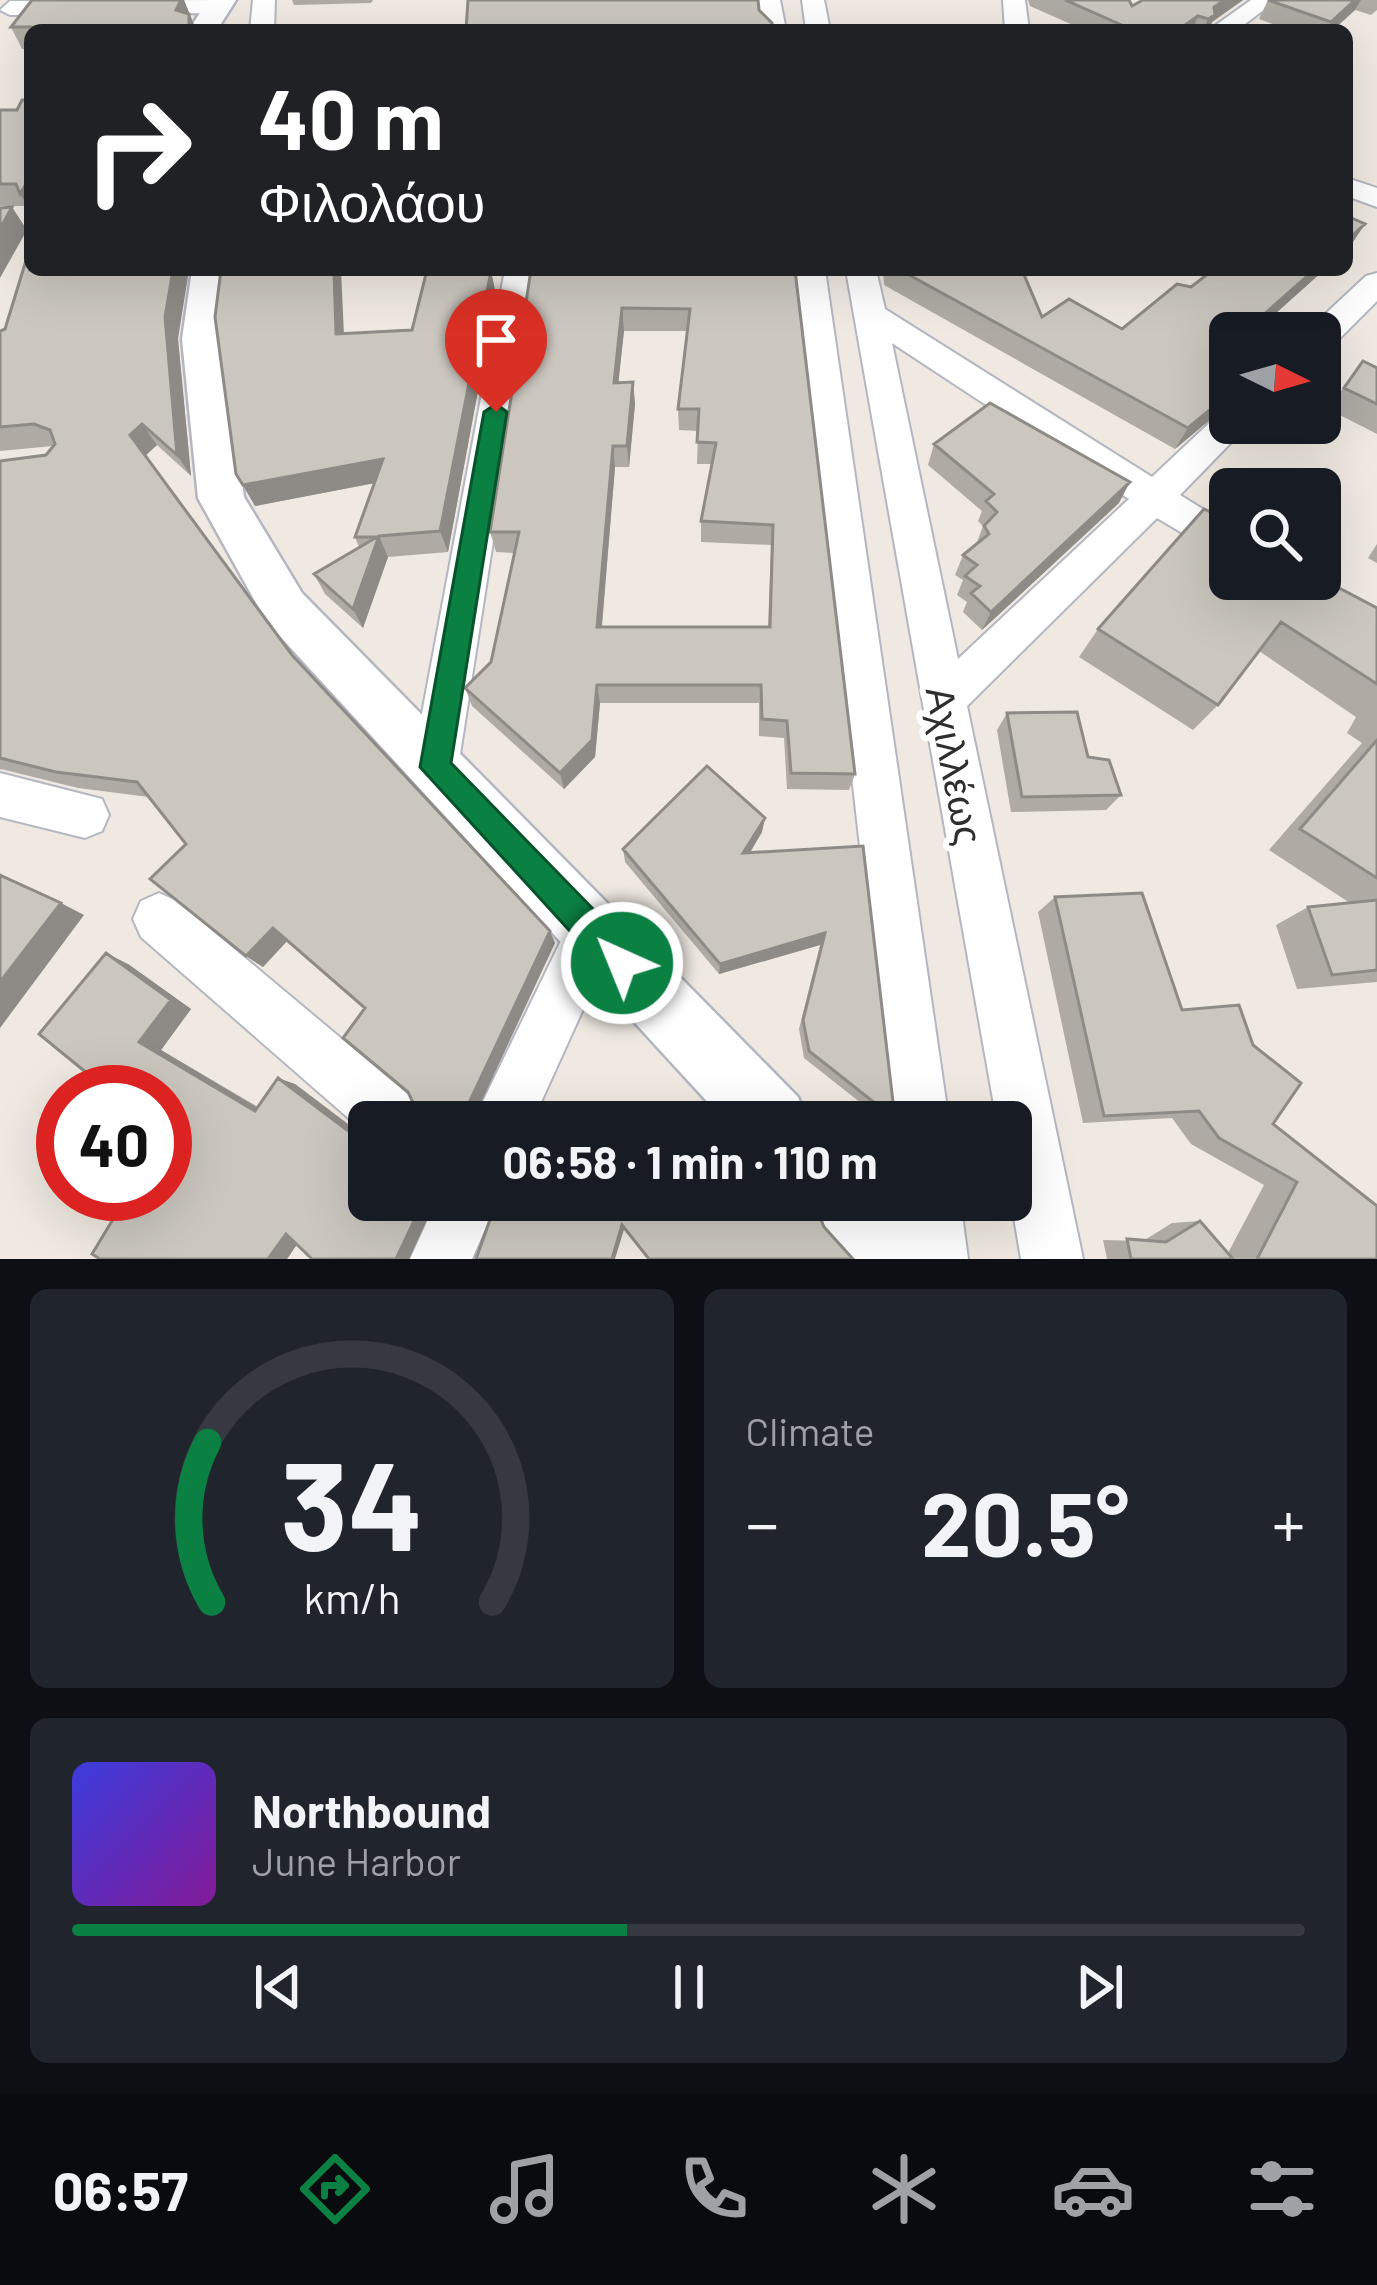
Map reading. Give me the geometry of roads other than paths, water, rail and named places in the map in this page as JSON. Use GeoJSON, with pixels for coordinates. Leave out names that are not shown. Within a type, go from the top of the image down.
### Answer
{"type":"FeatureCollection","features":[{"type":"Feature","properties":{"kind":"street"},"geometry":{"type":"LineString","coordinates":[[1230,24],[1266,0]]}},
{"type":"Feature","properties":{"kind":"street"},"geometry":{"type":"LineString","coordinates":[[9,10],[214,12]]}},
{"type":"Feature","properties":{"kind":"street"},"geometry":{"type":"LineString","coordinates":[[211,276],[202,339],[221,498],[284,607],[753,1101]]}},
{"type":"Feature","properties":{"kind":"street"},"geometry":{"type":"LineString","coordinates":[[476,279],[502,276]]}},
{"type":"Feature","properties":{"kind":"street"},"geometry":{"type":"LineString","coordinates":[[435,767],[519,276]]}},
{"type":"Feature","properties":{"kind":"street","name":"Αχιλλέως"},"geometry":{"type":"LineString","coordinates":[[811,276],[917,1101]]}},
{"type":"Feature","properties":{"kind":"street"},"geometry":{"type":"LineString","coordinates":[[1341,318],[1377,283]]}},
{"type":"Feature","properties":{"kind":"street"},"geometry":{"type":"LineString","coordinates":[[864,292],[1152,501],[1209,534]]}},
{"type":"Feature","properties":{"kind":"street","name":"Αχιλλέως"},"geometry":{"type":"LineString","coordinates":[[864,292],[1052,1259]]}},
{"type":"Feature","properties":{"kind":"street"},"geometry":{"type":"LineString","coordinates":[[943,701],[1210,444]]}},
{"type":"Feature","properties":{"kind":"street"},"geometry":{"type":"LineString","coordinates":[[0,795],[86,815]]}},
{"type":"Feature","properties":{"kind":"street"},"geometry":{"type":"LineString","coordinates":[[159,919],[372,1101]]}},
{"type":"Feature","properties":{"kind":"street"},"geometry":{"type":"LineString","coordinates":[[512,1101],[592,932]]}},
{"type":"Feature","properties":{"kind":"street"},"geometry":{"type":"LineString","coordinates":[[442,1259],[459,1221]]}},
{"type":"Feature","properties":{"kind":"street"},"geometry":{"type":"LineString","coordinates":[[868,1221],[904,1259]]}},
{"type":"Feature","properties":{"kind":"street"},"geometry":{"type":"LineString","coordinates":[[932,1221],[937,1259]]}}]}
